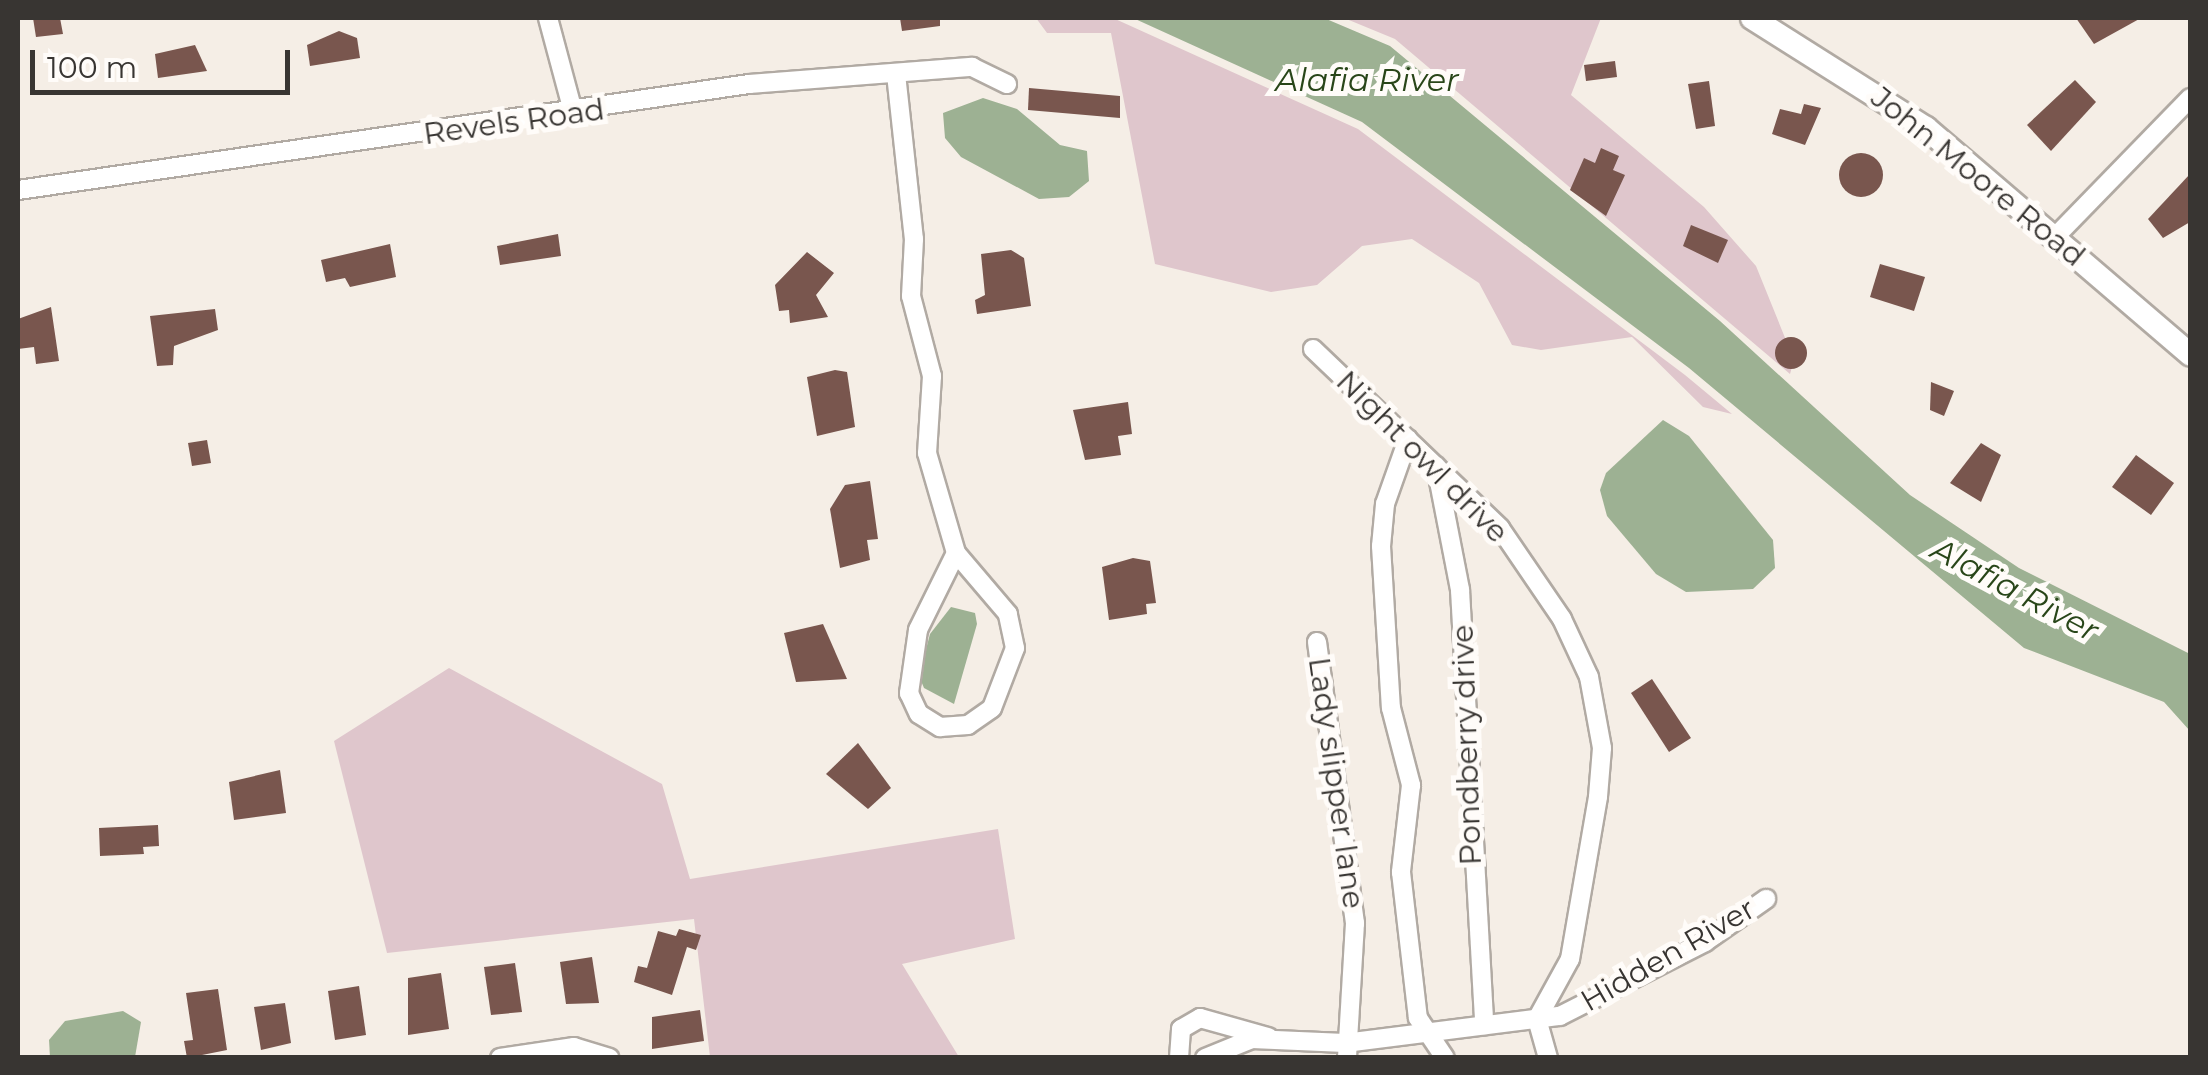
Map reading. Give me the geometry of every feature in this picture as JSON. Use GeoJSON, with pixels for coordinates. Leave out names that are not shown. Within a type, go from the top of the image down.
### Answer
{"type":"FeatureCollection","features":[{"type":"Feature","properties":{"kind":"street"},"geometry":{"type":"LineString","coordinates":[[548,18],[574,115]]}},
{"type":"Feature","properties":{"kind":"street","name":"John Moore Road"},"geometry":{"type":"LineString","coordinates":[[1752,18],[1905,113],[2190,354]]}},
{"type":"Feature","properties":{"kind":"street","name":"Revels Road"},"geometry":{"type":"LineString","coordinates":[[18,190],[574,115],[749,84],[972,68],[1007,84]]}},
{"type":"Feature","properties":{"kind":"street"},"geometry":{"type":"LineString","coordinates":[[896,74],[914,239],[911,296],[932,376],[927,453],[956,553],[1008,614],[1014,648],[992,708],[968,725],[940,727],[919,714],[908,666],[956,553]]}},
{"type":"Feature","properties":{"kind":"street"},"geometry":{"type":"LineString","coordinates":[[2054,238],[2190,98]]}},
{"type":"Feature","properties":{"kind":"street","name":"Night owl drive"},"geometry":{"type":"LineString","coordinates":[[1314,349],[1500,528],[1562,618],[1589,678],[1602,748],[1570,959],[1537,1019]]}},
{"type":"Feature","properties":{"kind":"street"},"geometry":{"type":"LineString","coordinates":[[1408,439],[1385,504],[1381,546],[1390,708],[1411,786],[1401,872],[1418,1018],[1432,1032],[1445,1058]]}},
{"type":"Feature","properties":{"kind":"street","name":"Pondberry drive"},"geometry":{"type":"LineString","coordinates":[[1436,466],[1460,590],[1484,1025]]}},
{"type":"Feature","properties":{"kind":"street","name":"Lady slipper lane"},"geometry":{"type":"LineString","coordinates":[[1317,642],[1354,922],[1346,1050]]}},
{"type":"Feature","properties":{"kind":"street","name":"Hidden River"},"geometry":{"type":"LineString","coordinates":[[1205,1058],[1236,1042],[1275,1048],[1346,1050],[1432,1032],[1560,1016],[1630,982],[1766,899]]}},
{"type":"Feature","properties":{"kind":"street","name":"Hidden River"},"geometry":{"type":"LineString","coordinates":[[1179,1058],[1182,1030],[1200,1018],[1275,1048]]}},
{"type":"Feature","properties":{"kind":"street"},"geometry":{"type":"LineString","coordinates":[[1537,1019],[1548,1058]]}},
{"type":"Feature","properties":{"kind":"street"},"geometry":{"type":"LineString","coordinates":[[500,1058],[574,1047],[610,1058]]}},
{"type":"Feature","properties":{"kind":"shaded area"},"geometry":{"type":"Polygon","coordinates":[[[1036,18],[1113,18],[1358,129],[1685,375],[1732,414],[1703,407],[1632,337],[1541,350],[1512,345],[1479,283],[1412,239],[1362,246],[1317,285],[1271,292],[1155,264],[1111,33],[1047,33],[1036,18]]]}},
{"type":"Feature","properties":{"kind":"shaded area"},"geometry":{"type":"Polygon","coordinates":[[[1344,18],[1601,18],[1571,95],[1704,207],[1756,266],[1794,360],[1790,374],[1395,39],[1344,18]]]}},
{"type":"Feature","properties":{"kind":"shaded area"},"geometry":{"type":"Polygon","coordinates":[[[449,668],[662,784],[690,879],[998,829],[1015,939],[902,964],[959,1057],[710,1057],[694,919],[387,953],[334,741],[449,668]]]}},
{"type":"Feature","properties":{"kind":"water","name":"Alafia River"},"geometry":{"type":"Polygon","coordinates":[[[1133,18],[1324,18],[1390,46],[1720,321],[1910,495],[2019,568],[2190,654],[2190,731],[2164,702],[2024,648],[1689,368],[1362,122],[1133,18]]]}},
{"type":"Feature","properties":{"kind":"water"},"geometry":{"type":"Polygon","coordinates":[[[983,98],[1017,109],[1060,145],[1087,151],[1089,181],[1069,197],[1039,199],[961,157],[945,138],[943,113],[983,98]]]}},
{"type":"Feature","properties":{"kind":"water"},"geometry":{"type":"Polygon","coordinates":[[[1663,420],[1689,436],[1773,540],[1775,568],[1753,589],[1686,592],[1656,574],[1607,516],[1600,490],[1606,473],[1663,420]]]}},
{"type":"Feature","properties":{"kind":"water"},"geometry":{"type":"Polygon","coordinates":[[[951,607],[975,613],[977,624],[954,704],[924,688],[919,676],[930,634],[951,607]]]}},
{"type":"Feature","properties":{"kind":"water"},"geometry":{"type":"Polygon","coordinates":[[[123,1011],[141,1022],[135,1057],[50,1057],[49,1040],[65,1021],[123,1011]]]}},
{"type":"Feature","properties":{"kind":"building"},"geometry":{"type":"Polygon","coordinates":[[[33,18],[60,18],[63,34],[36,37],[33,18]]]}},
{"type":"Feature","properties":{"kind":"building"},"geometry":{"type":"Polygon","coordinates":[[[900,18],[940,18],[940,26],[902,31],[900,18]]]}},
{"type":"Feature","properties":{"kind":"building"},"geometry":{"type":"Polygon","coordinates":[[[2076,18],[2141,18],[2094,44],[2076,18]]]}},
{"type":"Feature","properties":{"kind":"building"},"geometry":{"type":"Polygon","coordinates":[[[339,31],[357,38],[360,58],[310,66],[307,45],[339,31]]]}},
{"type":"Feature","properties":{"kind":"building"},"geometry":{"type":"Polygon","coordinates":[[[195,45],[207,71],[158,78],[155,54],[195,45]]]}},
{"type":"Feature","properties":{"kind":"building"},"geometry":{"type":"Polygon","coordinates":[[[1615,61],[1617,77],[1586,81],[1584,65],[1615,61]]]}},
{"type":"Feature","properties":{"kind":"building"},"geometry":{"type":"Polygon","coordinates":[[[2075,80],[2096,102],[2051,151],[2027,125],[2075,80]]]}},
{"type":"Feature","properties":{"kind":"building"},"geometry":{"type":"Polygon","coordinates":[[[1709,81],[1715,126],[1696,129],[1688,84],[1709,81]]]}},
{"type":"Feature","properties":{"kind":"building"},"geometry":{"type":"Polygon","coordinates":[[[1029,88],[1120,96],[1120,118],[1028,110],[1029,88]]]}},
{"type":"Feature","properties":{"kind":"building"},"geometry":{"type":"Polygon","coordinates":[[[1804,104],[1821,108],[1805,145],[1772,134],[1780,109],[1801,114],[1804,104]]]}},
{"type":"Feature","properties":{"kind":"building"},"geometry":{"type":"Polygon","coordinates":[[[1601,148],[1619,156],[1613,170],[1625,175],[1606,216],[1570,190],[1584,158],[1595,163],[1601,148]]]}},
{"type":"Feature","properties":{"kind":"building"},"geometry":{"type":"Polygon","coordinates":[[[1861,153],[1876,160],[1883,175],[1876,190],[1861,197],[1846,190],[1839,175],[1846,160],[1861,153]]]}},
{"type":"Feature","properties":{"kind":"building"},"geometry":{"type":"Polygon","coordinates":[[[2190,174],[2190,222],[2163,238],[2148,219],[2190,174]]]}},
{"type":"Feature","properties":{"kind":"building"},"geometry":{"type":"Polygon","coordinates":[[[1691,225],[1728,240],[1718,263],[1683,246],[1691,225]]]}},
{"type":"Feature","properties":{"kind":"building"},"geometry":{"type":"Polygon","coordinates":[[[558,234],[561,256],[500,265],[497,246],[558,234]]]}},
{"type":"Feature","properties":{"kind":"building"},"geometry":{"type":"Polygon","coordinates":[[[390,244],[396,277],[350,287],[345,278],[326,282],[321,260],[390,244]]]}},
{"type":"Feature","properties":{"kind":"building"},"geometry":{"type":"Polygon","coordinates":[[[1011,250],[1024,258],[1031,306],[977,314],[975,300],[985,295],[981,254],[1011,250]]]}},
{"type":"Feature","properties":{"kind":"building"},"geometry":{"type":"Polygon","coordinates":[[[807,252],[834,273],[816,295],[828,317],[790,323],[789,310],[779,311],[775,285],[807,252]]]}},
{"type":"Feature","properties":{"kind":"building"},"geometry":{"type":"Polygon","coordinates":[[[1880,264],[1925,277],[1914,311],[1870,297],[1880,264]]]}},
{"type":"Feature","properties":{"kind":"building"},"geometry":{"type":"Polygon","coordinates":[[[51,307],[59,361],[36,364],[34,347],[18,349],[18,319],[51,307]]]}},
{"type":"Feature","properties":{"kind":"building"},"geometry":{"type":"Polygon","coordinates":[[[215,309],[218,330],[174,346],[173,365],[157,366],[150,316],[215,309]]]}},
{"type":"Feature","properties":{"kind":"building"},"geometry":{"type":"Polygon","coordinates":[[[1791,337],[1802,342],[1807,353],[1802,364],[1791,369],[1780,364],[1775,353],[1780,342],[1791,337]]]}},
{"type":"Feature","properties":{"kind":"building"},"geometry":{"type":"Polygon","coordinates":[[[835,370],[847,372],[855,427],[817,436],[807,377],[835,370]]]}},
{"type":"Feature","properties":{"kind":"building"},"geometry":{"type":"Polygon","coordinates":[[[1931,382],[1954,391],[1944,416],[1930,410],[1931,382]]]}},
{"type":"Feature","properties":{"kind":"building"},"geometry":{"type":"Polygon","coordinates":[[[1128,402],[1132,434],[1118,436],[1121,455],[1085,460],[1073,410],[1128,402]]]}},
{"type":"Feature","properties":{"kind":"building"},"geometry":{"type":"Polygon","coordinates":[[[207,440],[211,463],[192,466],[188,443],[207,440]]]}},
{"type":"Feature","properties":{"kind":"building"},"geometry":{"type":"Polygon","coordinates":[[[1981,443],[2001,455],[1981,502],[1950,483],[1981,443]]]}},
{"type":"Feature","properties":{"kind":"building"},"geometry":{"type":"Polygon","coordinates":[[[2136,455],[2174,483],[2151,515],[2112,487],[2136,455]]]}},
{"type":"Feature","properties":{"kind":"building"},"geometry":{"type":"Polygon","coordinates":[[[870,481],[878,539],[867,540],[870,560],[840,568],[830,509],[845,485],[870,481]]]}},
{"type":"Feature","properties":{"kind":"building"},"geometry":{"type":"Polygon","coordinates":[[[1133,558],[1150,561],[1156,603],[1146,604],[1147,614],[1109,620],[1102,567],[1133,558]]]}},
{"type":"Feature","properties":{"kind":"building"},"geometry":{"type":"Polygon","coordinates":[[[823,624],[847,679],[796,682],[784,633],[823,624]]]}},
{"type":"Feature","properties":{"kind":"building"},"geometry":{"type":"Polygon","coordinates":[[[1652,679],[1691,738],[1669,752],[1631,693],[1652,679]]]}},
{"type":"Feature","properties":{"kind":"building"},"geometry":{"type":"Polygon","coordinates":[[[858,743],[891,788],[868,809],[826,774],[858,743]]]}},
{"type":"Feature","properties":{"kind":"building"},"geometry":{"type":"Polygon","coordinates":[[[280,770],[286,813],[234,820],[229,782],[280,770]]]}},
{"type":"Feature","properties":{"kind":"building"},"geometry":{"type":"Polygon","coordinates":[[[158,825],[159,846],[143,847],[144,854],[100,856],[99,828],[158,825]]]}},
{"type":"Feature","properties":{"kind":"building"},"geometry":{"type":"Polygon","coordinates":[[[679,929],[701,935],[696,950],[687,947],[672,995],[634,982],[638,966],[647,968],[658,931],[676,936],[679,929]]]}},
{"type":"Feature","properties":{"kind":"building"},"geometry":{"type":"Polygon","coordinates":[[[592,957],[599,1003],[566,1004],[560,962],[592,957]]]}},
{"type":"Feature","properties":{"kind":"building"},"geometry":{"type":"Polygon","coordinates":[[[515,963],[522,1012],[491,1015],[484,967],[515,963]]]}},
{"type":"Feature","properties":{"kind":"building"},"geometry":{"type":"Polygon","coordinates":[[[441,973],[449,1029],[408,1035],[408,978],[441,973]]]}},
{"type":"Feature","properties":{"kind":"building"},"geometry":{"type":"Polygon","coordinates":[[[359,986],[366,1035],[335,1040],[328,991],[359,986]]]}},
{"type":"Feature","properties":{"kind":"building"},"geometry":{"type":"Polygon","coordinates":[[[218,989],[227,1050],[187,1058],[184,1041],[193,1040],[186,993],[218,989]]]}},
{"type":"Feature","properties":{"kind":"building"},"geometry":{"type":"Polygon","coordinates":[[[285,1003],[291,1043],[261,1050],[254,1007],[285,1003]]]}},
{"type":"Feature","properties":{"kind":"building"},"geometry":{"type":"Polygon","coordinates":[[[700,1010],[704,1041],[652,1049],[652,1017],[700,1010]]]}}]}
